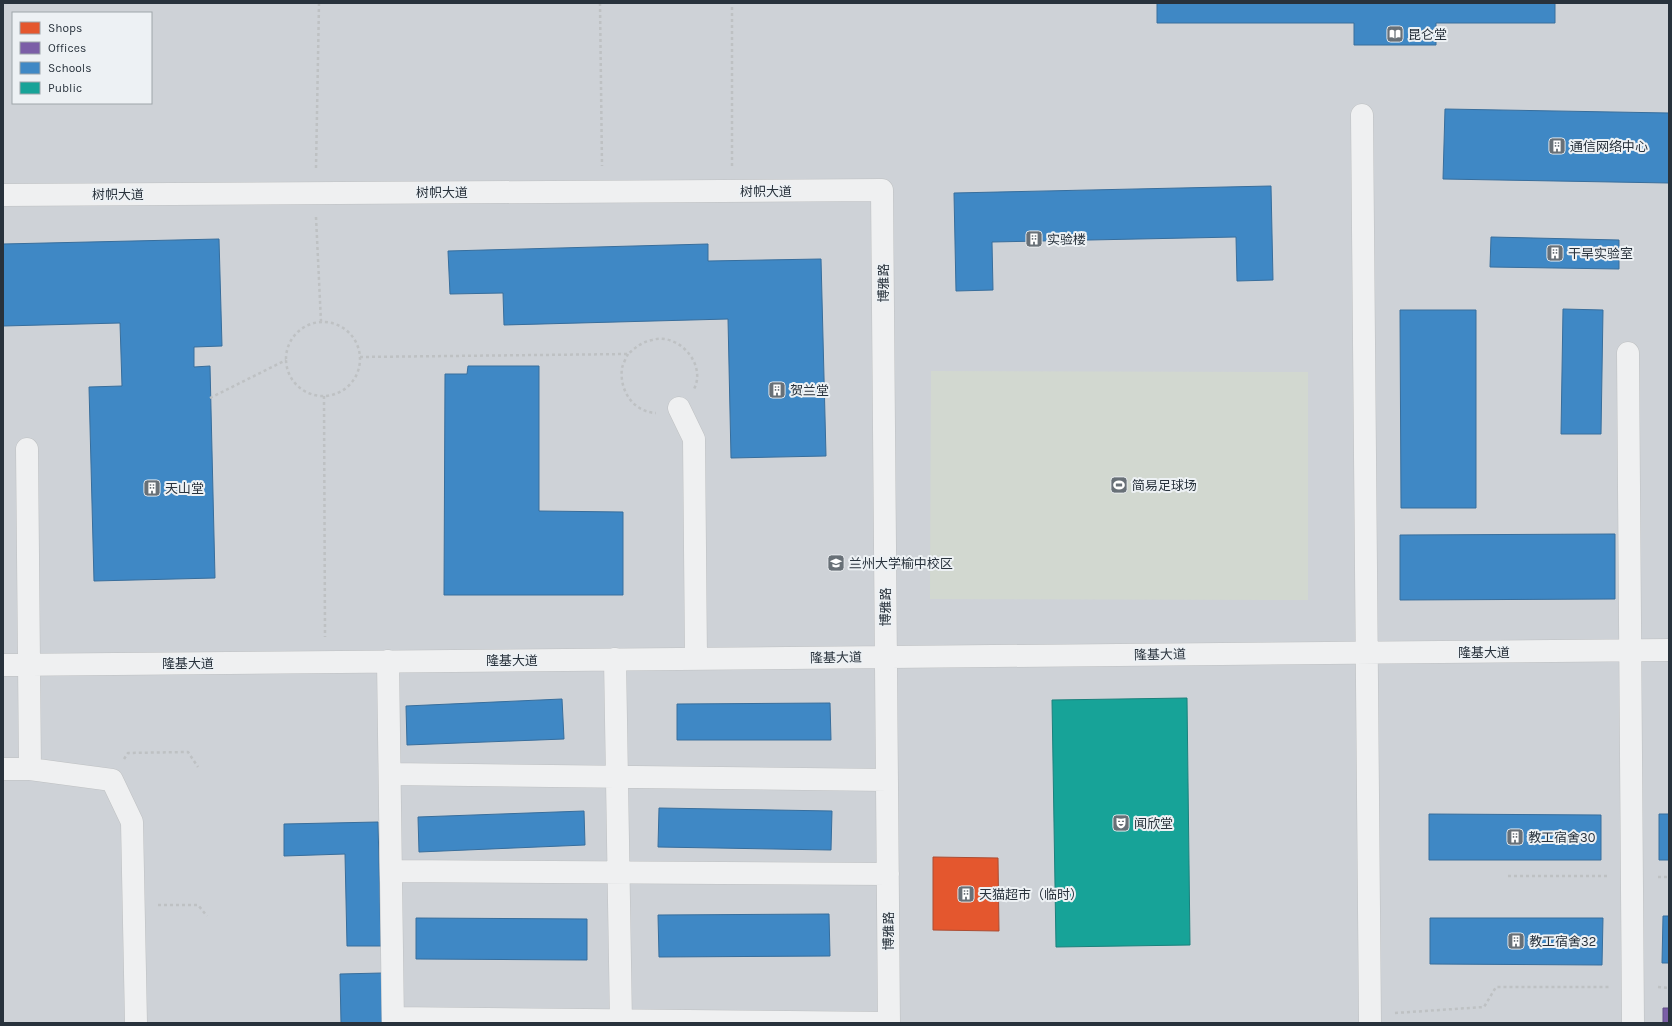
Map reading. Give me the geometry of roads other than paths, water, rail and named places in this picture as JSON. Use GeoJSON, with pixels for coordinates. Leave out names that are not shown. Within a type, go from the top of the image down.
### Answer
{"type":"FeatureCollection","features":[{"type":"Feature","properties":{"kind":"street"},"geometry":{"type":"LineString","coordinates":[[1362,115],[1370,1019]]}},
{"type":"Feature","properties":{"kind":"street","name":"树帜大道"},"geometry":{"type":"LineString","coordinates":[[3,195],[882,190]]}},
{"type":"Feature","properties":{"kind":"street","name":"博雅路"},"geometry":{"type":"LineString","coordinates":[[882,190],[889,1023]]}},
{"type":"Feature","properties":{"kind":"street"},"geometry":{"type":"LineString","coordinates":[[1628,353],[1633,1023]]}},
{"type":"Feature","properties":{"kind":"street"},"geometry":{"type":"LineString","coordinates":[[679,408],[694,439],[696,658]]}},
{"type":"Feature","properties":{"kind":"street"},"geometry":{"type":"LineString","coordinates":[[26,449],[30,769]]}},
{"type":"Feature","properties":{"kind":"street","name":"隆基大道"},"geometry":{"type":"LineString","coordinates":[[3,665],[1669,650]]}},
{"type":"Feature","properties":{"kind":"street"},"geometry":{"type":"LineString","coordinates":[[615,659],[621,1022]]}},
{"type":"Feature","properties":{"kind":"street"},"geometry":{"type":"LineString","coordinates":[[388,661],[393,1020],[889,1023]]}},
{"type":"Feature","properties":{"kind":"street"},"geometry":{"type":"LineString","coordinates":[[3,769],[30,769],[112,780],[132,822],[136,1023]]}},
{"type":"Feature","properties":{"kind":"street"},"geometry":{"type":"LineString","coordinates":[[390,774],[887,780]]}},
{"type":"Feature","properties":{"kind":"street"},"geometry":{"type":"LineString","coordinates":[[392,871],[888,874]]}},
{"type":"Feature","properties":{"kind":"place","name":"昆仑堂"},"geometry":{"type":"Point","coordinates":[1395,34]}},
{"type":"Feature","properties":{"kind":"place","name":"通信网络中心"},"geometry":{"type":"Point","coordinates":[1557,146]}},
{"type":"Feature","properties":{"kind":"place","name":"实验楼"},"geometry":{"type":"Point","coordinates":[1034,239]}},
{"type":"Feature","properties":{"kind":"place","name":"干旱实验室"},"geometry":{"type":"Point","coordinates":[1555,253]}},
{"type":"Feature","properties":{"kind":"place","name":"贺兰堂"},"geometry":{"type":"Point","coordinates":[777,390]}},
{"type":"Feature","properties":{"kind":"place","name":"简易足球场"},"geometry":{"type":"Point","coordinates":[1119,485]}},
{"type":"Feature","properties":{"kind":"place","name":"天山堂"},"geometry":{"type":"Point","coordinates":[152,488]}},
{"type":"Feature","properties":{"kind":"place","name":"兰州大学榆中校区"},"geometry":{"type":"Point","coordinates":[836,563]}},
{"type":"Feature","properties":{"kind":"place","name":"闻欣堂"},"geometry":{"type":"Point","coordinates":[1121,823]}},
{"type":"Feature","properties":{"kind":"place","name":"教工宿舍30"},"geometry":{"type":"Point","coordinates":[1515,837]}},
{"type":"Feature","properties":{"kind":"place","name":"天猫超市（临时）"},"geometry":{"type":"Point","coordinates":[966,894]}},
{"type":"Feature","properties":{"kind":"place","name":"教工宿舍32"},"geometry":{"type":"Point","coordinates":[1516,941]}}]}
